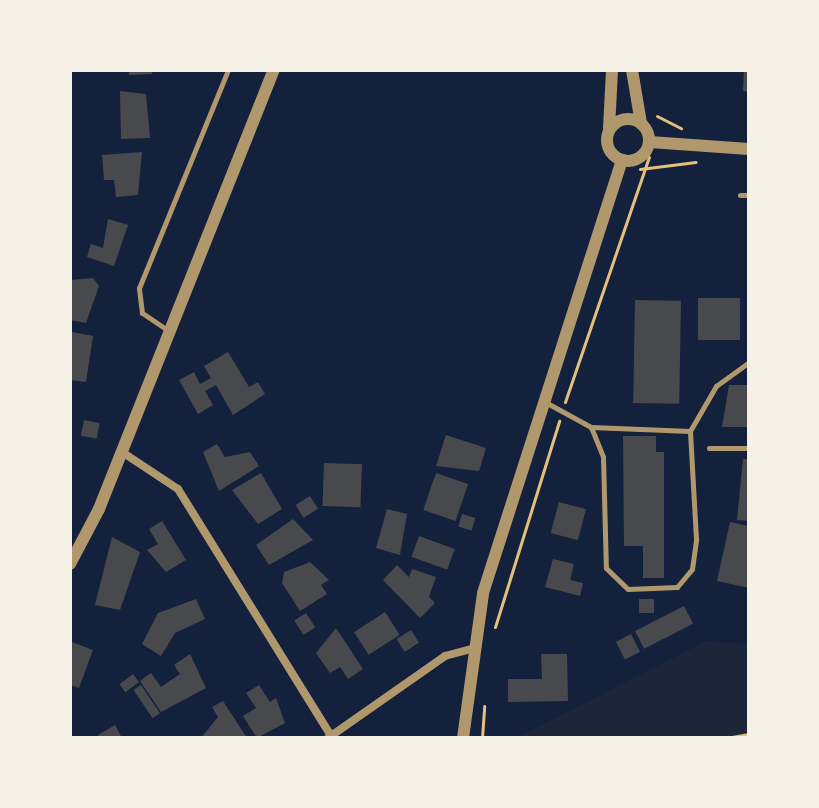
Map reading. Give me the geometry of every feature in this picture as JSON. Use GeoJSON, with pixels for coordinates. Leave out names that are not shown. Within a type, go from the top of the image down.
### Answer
{"type":"FeatureCollection","features":[{"type":"Feature","properties":{"kind":"street"},"geometry":{"type":"LineString","coordinates":[[70,564],[122,452],[166,329],[274,70]]}},
{"type":"Feature","properties":{"kind":"street"},"geometry":{"type":"LineString","coordinates":[[612,70],[608,132],[610,151],[621,164]]}},
{"type":"Feature","properties":{"kind":"street"},"geometry":{"type":"LineString","coordinates":[[632,70],[641,123],[655,143]]}},
{"type":"Feature","properties":{"kind":"street"},"geometry":{"type":"LineString","coordinates":[[608,132],[623,119],[641,123]]}},
{"type":"Feature","properties":{"kind":"street"},"geometry":{"type":"LineString","coordinates":[[621,164],[640,158],[655,143],[749,149]]}},
{"type":"Feature","properties":{"kind":"street"},"geometry":{"type":"LineString","coordinates":[[463,738],[472,649],[621,164]]}},
{"type":"Feature","properties":{"kind":"street"},"geometry":{"type":"LineString","coordinates":[[122,452],[178,489],[330,737],[445,656],[472,649]]}},
{"type":"Feature","properties":{"kind":"lane"},"geometry":{"type":"LineString","coordinates":[[166,329],[142,313],[139,288],[228,70]]}},
{"type":"Feature","properties":{"kind":"lane"},"geometry":{"type":"LineString","coordinates":[[740,195],[749,195]]}},
{"type":"Feature","properties":{"kind":"lane"},"geometry":{"type":"LineString","coordinates":[[591,427],[603,457],[606,568],[628,589],[645,591],[677,587],[692,569],[690,431],[716,386],[749,362]]}},
{"type":"Feature","properties":{"kind":"lane"},"geometry":{"type":"LineString","coordinates":[[547,403],[591,427],[690,431]]}},
{"type":"Feature","properties":{"kind":"lane"},"geometry":{"type":"LineString","coordinates":[[709,448],[749,448]]}},
{"type":"Feature","properties":{"kind":"path"},"geometry":{"type":"LineString","coordinates":[[654,113],[692,131]]}},
{"type":"Feature","properties":{"kind":"path"},"geometry":{"type":"LineString","coordinates":[[491,640],[639,169],[655,143]]}},
{"type":"Feature","properties":{"kind":"path"},"geometry":{"type":"LineString","coordinates":[[621,164],[639,169],[708,162]]}},
{"type":"Feature","properties":{"kind":"path"},"geometry":{"type":"LineString","coordinates":[[482,738],[485,697]]}},
{"type":"Feature","properties":{"kind":"path"},"geometry":{"type":"LineString","coordinates":[[726,738],[749,734]]}},
{"type":"Feature","properties":{"kind":"shaded area"},"geometry":{"type":"Polygon","coordinates":[[[706,641],[749,644],[749,738],[517,738],[706,641]]]}},
{"type":"Feature","properties":{"kind":"building"},"geometry":{"type":"Polygon","coordinates":[[[129,70],[152,70],[152,74],[129,75],[129,70]]]}},
{"type":"Feature","properties":{"kind":"building"},"geometry":{"type":"Polygon","coordinates":[[[744,70],[749,70],[749,92],[743,91],[744,70]]]}},
{"type":"Feature","properties":{"kind":"building"},"geometry":{"type":"Polygon","coordinates":[[[120,91],[146,94],[150,138],[121,139],[120,91]]]}},
{"type":"Feature","properties":{"kind":"building"},"geometry":{"type":"Polygon","coordinates":[[[142,152],[138,195],[116,197],[114,180],[104,180],[102,155],[142,152]]]}},
{"type":"Feature","properties":{"kind":"building"},"geometry":{"type":"Polygon","coordinates":[[[108,219],[128,225],[114,266],[87,257],[91,244],[103,248],[108,219]]]}},
{"type":"Feature","properties":{"kind":"building"},"geometry":{"type":"Polygon","coordinates":[[[93,278],[99,286],[86,323],[70,320],[70,280],[93,278]]]}},
{"type":"Feature","properties":{"kind":"building"},"geometry":{"type":"Polygon","coordinates":[[[698,298],[740,298],[740,340],[698,340],[698,298]]]}},
{"type":"Feature","properties":{"kind":"building"},"geometry":{"type":"Polygon","coordinates":[[[635,300],[681,301],[679,404],[633,403],[635,300]]]}},
{"type":"Feature","properties":{"kind":"building"},"geometry":{"type":"Polygon","coordinates":[[[72,332],[93,336],[86,382],[70,380],[72,332]]]}},
{"type":"Feature","properties":{"kind":"building"},"geometry":{"type":"Polygon","coordinates":[[[228,352],[249,387],[258,382],[265,394],[233,415],[216,385],[205,391],[213,405],[198,414],[179,380],[194,372],[200,384],[211,378],[204,366],[228,352]]]}},
{"type":"Feature","properties":{"kind":"building"},"geometry":{"type":"Polygon","coordinates":[[[729,385],[749,385],[749,427],[722,427],[729,385]]]}},
{"type":"Feature","properties":{"kind":"building"},"geometry":{"type":"Polygon","coordinates":[[[84,420],[100,423],[97,439],[81,436],[84,420]]]}},
{"type":"Feature","properties":{"kind":"building"},"geometry":{"type":"Polygon","coordinates":[[[446,435],[486,448],[479,471],[436,466],[446,435]]]}},
{"type":"Feature","properties":{"kind":"building"},"geometry":{"type":"Polygon","coordinates":[[[623,436],[656,436],[656,452],[664,452],[664,578],[643,578],[643,546],[624,546],[623,436]]]}},
{"type":"Feature","properties":{"kind":"building"},"geometry":{"type":"Polygon","coordinates":[[[217,444],[225,457],[250,452],[259,466],[219,491],[203,452],[217,444]]]}},
{"type":"Feature","properties":{"kind":"building"},"geometry":{"type":"Polygon","coordinates":[[[743,459],[749,459],[749,521],[737,520],[743,459]]]}},
{"type":"Feature","properties":{"kind":"building"},"geometry":{"type":"Polygon","coordinates":[[[324,463],[362,464],[360,507],[322,506],[324,463]]]}},
{"type":"Feature","properties":{"kind":"building"},"geometry":{"type":"Polygon","coordinates":[[[261,473],[282,509],[258,524],[232,490],[261,473]]]}},
{"type":"Feature","properties":{"kind":"building"},"geometry":{"type":"Polygon","coordinates":[[[436,473],[468,484],[455,521],[423,510],[436,473]]]}},
{"type":"Feature","properties":{"kind":"building"},"geometry":{"type":"Polygon","coordinates":[[[310,496],[318,509],[304,518],[296,505],[310,496]]]}},
{"type":"Feature","properties":{"kind":"building"},"geometry":{"type":"Polygon","coordinates":[[[559,502],[586,509],[578,540],[551,533],[559,502]]]}},
{"type":"Feature","properties":{"kind":"building"},"geometry":{"type":"Polygon","coordinates":[[[387,509],[407,514],[400,555],[376,548],[387,509]]]}},
{"type":"Feature","properties":{"kind":"building"},"geometry":{"type":"Polygon","coordinates":[[[462,514],[475,518],[472,531],[458,526],[462,514]]]}},
{"type":"Feature","properties":{"kind":"building"},"geometry":{"type":"Polygon","coordinates":[[[293,519],[313,540],[269,565],[256,545],[293,519]]]}},
{"type":"Feature","properties":{"kind":"building"},"geometry":{"type":"Polygon","coordinates":[[[162,521],[186,560],[166,572],[147,550],[158,544],[149,529],[162,521]]]}},
{"type":"Feature","properties":{"kind":"building"},"geometry":{"type":"Polygon","coordinates":[[[730,522],[749,526],[749,588],[717,581],[730,522]]]}},
{"type":"Feature","properties":{"kind":"building"},"geometry":{"type":"Polygon","coordinates":[[[419,536],[455,549],[447,570],[411,557],[419,536]]]}},
{"type":"Feature","properties":{"kind":"building"},"geometry":{"type":"Polygon","coordinates":[[[112,537],[140,552],[120,610],[95,605],[112,537]]]}},
{"type":"Feature","properties":{"kind":"building"},"geometry":{"type":"Polygon","coordinates":[[[553,559],[574,564],[570,580],[583,583],[580,596],[545,587],[553,559]]]}},
{"type":"Feature","properties":{"kind":"building"},"geometry":{"type":"Polygon","coordinates":[[[310,562],[329,580],[321,585],[327,594],[300,611],[282,583],[284,572],[310,562]]]}},
{"type":"Feature","properties":{"kind":"building"},"geometry":{"type":"Polygon","coordinates":[[[397,565],[409,577],[412,569],[436,577],[429,597],[435,603],[420,618],[383,580],[397,565]]]}},
{"type":"Feature","properties":{"kind":"building"},"geometry":{"type":"Polygon","coordinates":[[[196,599],[205,619],[175,633],[161,656],[142,644],[158,613],[196,599]]]}},
{"type":"Feature","properties":{"kind":"building"},"geometry":{"type":"Polygon","coordinates":[[[639,599],[654,599],[654,613],[639,613],[639,599]]]}},
{"type":"Feature","properties":{"kind":"building"},"geometry":{"type":"Polygon","coordinates":[[[684,606],[693,624],[644,649],[635,631],[684,606]]]}},
{"type":"Feature","properties":{"kind":"building"},"geometry":{"type":"Polygon","coordinates":[[[385,612],[400,635],[369,655],[354,632],[385,612]]]}},
{"type":"Feature","properties":{"kind":"building"},"geometry":{"type":"Polygon","coordinates":[[[306,613],[315,627],[304,635],[294,621],[306,613]]]}},
{"type":"Feature","properties":{"kind":"building"},"geometry":{"type":"Polygon","coordinates":[[[336,628],[363,669],[348,679],[340,667],[330,673],[316,653],[336,628]]]}},
{"type":"Feature","properties":{"kind":"building"},"geometry":{"type":"Polygon","coordinates":[[[411,630],[419,643],[405,652],[397,639],[411,630]]]}},
{"type":"Feature","properties":{"kind":"building"},"geometry":{"type":"Polygon","coordinates":[[[631,634],[640,652],[625,660],[616,642],[631,634]]]}},
{"type":"Feature","properties":{"kind":"building"},"geometry":{"type":"Polygon","coordinates":[[[72,642],[93,650],[79,688],[70,685],[72,642]]]}},
{"type":"Feature","properties":{"kind":"building"},"geometry":{"type":"Polygon","coordinates":[[[190,654],[206,688],[161,712],[140,681],[151,673],[161,687],[180,674],[174,665],[190,654]]]}},
{"type":"Feature","properties":{"kind":"building"},"geometry":{"type":"Polygon","coordinates":[[[541,654],[567,654],[568,701],[508,702],[508,679],[542,679],[541,654]]]}},
{"type":"Feature","properties":{"kind":"building"},"geometry":{"type":"Polygon","coordinates":[[[133,674],[139,682],[125,692],[119,684],[133,674]]]}},
{"type":"Feature","properties":{"kind":"building"},"geometry":{"type":"Polygon","coordinates":[[[141,685],[160,713],[153,718],[134,690],[141,685]]]}},
{"type":"Feature","properties":{"kind":"building"},"geometry":{"type":"Polygon","coordinates":[[[259,685],[270,702],[276,698],[285,723],[257,738],[243,716],[256,708],[246,693],[259,685]]]}},
{"type":"Feature","properties":{"kind":"building"},"geometry":{"type":"Polygon","coordinates":[[[223,701],[247,738],[201,738],[218,717],[212,707],[223,701]]]}},
{"type":"Feature","properties":{"kind":"building"},"geometry":{"type":"Polygon","coordinates":[[[115,725],[122,738],[99,738],[98,735],[115,725]]]}}]}
